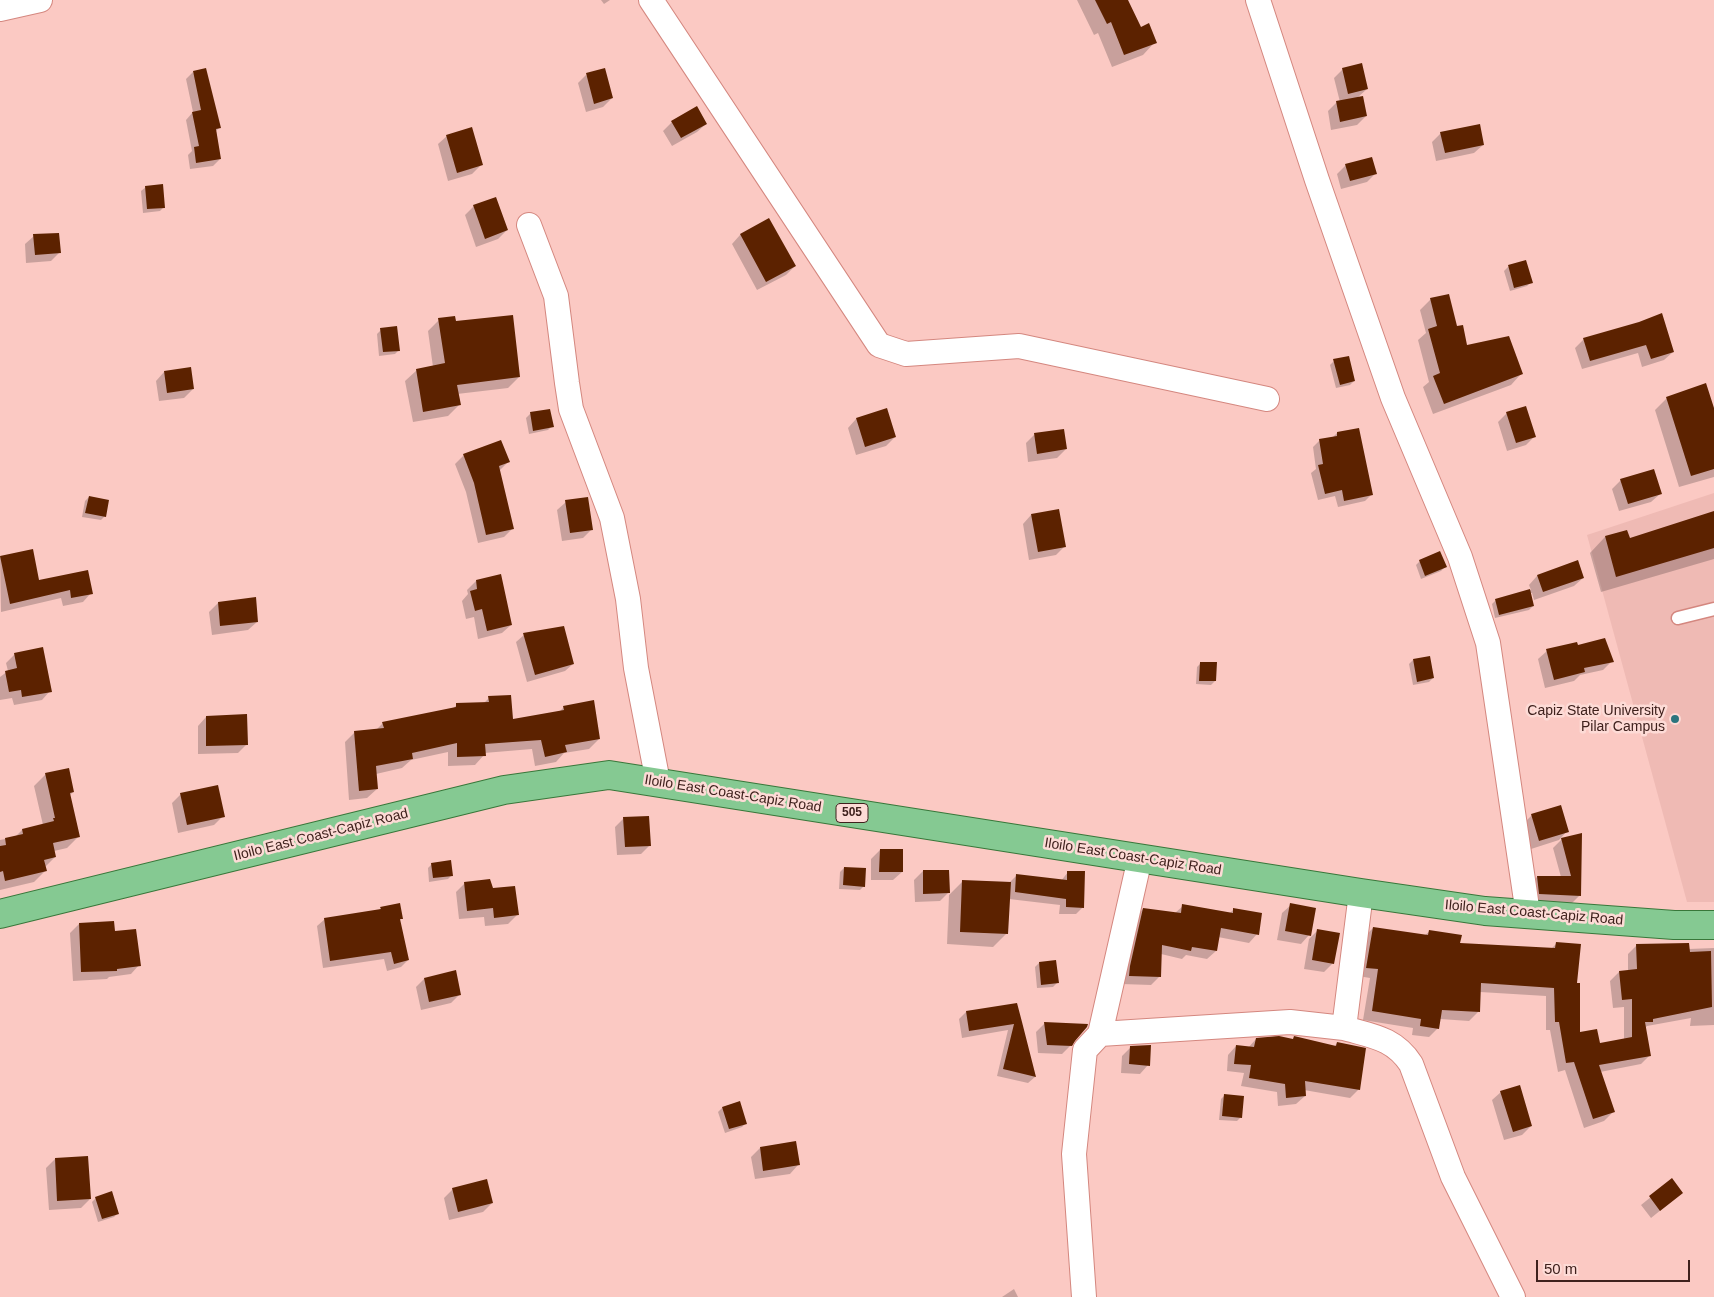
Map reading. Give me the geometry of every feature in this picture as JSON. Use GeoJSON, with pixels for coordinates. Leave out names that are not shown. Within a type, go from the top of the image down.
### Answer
{"type":"FeatureCollection","features":[{"type":"Feature","properties":{"kind":"main road","name":"Iloilo East Coast-Capiz Road"},"geometry":{"type":"LineString","coordinates":[[0,914],[504,790],[609,775],[1485,911],[1674,925],[1714,925]]}},
{"type":"Feature","properties":{"kind":"street"},"geometry":{"type":"LineString","coordinates":[[0,9],[40,0]]}},
{"type":"Feature","properties":{"kind":"street"},"geometry":{"type":"LineString","coordinates":[[651,0],[879,345],[906,354],[1019,346],[1268,399]]}},
{"type":"Feature","properties":{"kind":"street"},"geometry":{"type":"LineString","coordinates":[[1258,0],[1317,180],[1393,398],[1460,557],[1488,643],[1528,914]]}},
{"type":"Feature","properties":{"kind":"street"},"geometry":{"type":"LineString","coordinates":[[529,225],[556,296],[566,383],[571,409],[612,518],[628,600],[636,668],[658,782]]}},
{"type":"Feature","properties":{"kind":"street"},"geometry":{"type":"LineString","coordinates":[[1084,1297],[1074,1154],[1085,1050],[1100,1034],[1140,858]]}},
{"type":"Feature","properties":{"kind":"street"},"geometry":{"type":"LineString","coordinates":[[1344,1028],[1361,893]]}},
{"type":"Feature","properties":{"kind":"street"},"geometry":{"type":"LineString","coordinates":[[1100,1034],[1290,1022],[1344,1028],[1389,1041],[1403,1052],[1410,1064],[1453,1176],[1513,1297]]}},
{"type":"Feature","properties":{"kind":"lane"},"geometry":{"type":"LineString","coordinates":[[1678,618],[1714,609]]}},
{"type":"Feature","properties":{"kind":"shaded area","name":"Capiz State University Pilar Campus"},"geometry":{"type":"Polygon","coordinates":[[[1714,493],[1714,902],[1687,902],[1587,535],[1714,493]]]}},
{"type":"Feature","properties":{"kind":"building"},"geometry":{"type":"Polygon","coordinates":[[[1095,0],[1128,0],[1141,27],[1149,23],[1157,43],[1124,55],[1111,22],[1107,24],[1095,0]]]}},
{"type":"Feature","properties":{"kind":"building"},"geometry":{"type":"Polygon","coordinates":[[[1362,63],[1368,89],[1348,94],[1342,68],[1362,63]]]}},
{"type":"Feature","properties":{"kind":"building"},"geometry":{"type":"Polygon","coordinates":[[[206,68],[221,128],[216,129],[221,159],[196,163],[194,147],[199,146],[192,112],[201,110],[193,71],[206,68]]]}},
{"type":"Feature","properties":{"kind":"building"},"geometry":{"type":"Polygon","coordinates":[[[605,68],[613,98],[594,104],[586,73],[605,68]]]}},
{"type":"Feature","properties":{"kind":"building"},"geometry":{"type":"Polygon","coordinates":[[[1363,96],[1367,116],[1340,122],[1336,101],[1363,96]]]}},
{"type":"Feature","properties":{"kind":"building"},"geometry":{"type":"Polygon","coordinates":[[[697,106],[707,124],[681,138],[671,121],[697,106]]]}},
{"type":"Feature","properties":{"kind":"building"},"geometry":{"type":"Polygon","coordinates":[[[1480,124],[1484,145],[1445,153],[1440,132],[1480,124]]]}},
{"type":"Feature","properties":{"kind":"building"},"geometry":{"type":"Polygon","coordinates":[[[472,127],[483,165],[457,173],[446,135],[472,127]]]}},
{"type":"Feature","properties":{"kind":"building"},"geometry":{"type":"Polygon","coordinates":[[[1372,157],[1377,174],[1350,181],[1345,164],[1372,157]]]}},
{"type":"Feature","properties":{"kind":"building"},"geometry":{"type":"Polygon","coordinates":[[[163,184],[165,208],[147,209],[145,186],[163,184]]]}},
{"type":"Feature","properties":{"kind":"building"},"geometry":{"type":"Polygon","coordinates":[[[496,197],[508,230],[485,239],[473,205],[496,197]]]}},
{"type":"Feature","properties":{"kind":"building"},"geometry":{"type":"Polygon","coordinates":[[[769,218],[796,266],[766,282],[740,234],[769,218]]]}},
{"type":"Feature","properties":{"kind":"building"},"geometry":{"type":"Polygon","coordinates":[[[59,233],[61,253],[35,255],[33,234],[59,233]]]}},
{"type":"Feature","properties":{"kind":"building"},"geometry":{"type":"Polygon","coordinates":[[[1526,260],[1533,283],[1514,288],[1508,265],[1526,260]]]}},
{"type":"Feature","properties":{"kind":"building"},"geometry":{"type":"Polygon","coordinates":[[[1449,294],[1457,326],[1463,325],[1467,345],[1509,336],[1523,374],[1444,404],[1433,376],[1440,373],[1428,329],[1437,326],[1430,298],[1449,294]]]}},
{"type":"Feature","properties":{"kind":"building"},"geometry":{"type":"Polygon","coordinates":[[[1662,313],[1674,352],[1651,359],[1646,345],[1590,361],[1583,338],[1639,322],[1662,313]]]}},
{"type":"Feature","properties":{"kind":"building"},"geometry":{"type":"Polygon","coordinates":[[[513,315],[520,377],[457,385],[461,405],[423,412],[416,369],[445,363],[438,318],[455,316],[456,321],[513,315]]]}},
{"type":"Feature","properties":{"kind":"building"},"geometry":{"type":"Polygon","coordinates":[[[397,326],[400,351],[383,352],[380,328],[397,326]]]}},
{"type":"Feature","properties":{"kind":"building"},"geometry":{"type":"Polygon","coordinates":[[[1349,356],[1355,381],[1340,385],[1333,359],[1349,356]]]}},
{"type":"Feature","properties":{"kind":"building"},"geometry":{"type":"Polygon","coordinates":[[[191,367],[194,389],[167,393],[164,371],[191,367]]]}},
{"type":"Feature","properties":{"kind":"building"},"geometry":{"type":"Polygon","coordinates":[[[1706,383],[1714,408],[1714,469],[1691,476],[1666,397],[1706,383]]]}},
{"type":"Feature","properties":{"kind":"building"},"geometry":{"type":"Polygon","coordinates":[[[1526,406],[1536,437],[1516,443],[1506,412],[1526,406]]]}},
{"type":"Feature","properties":{"kind":"building"},"geometry":{"type":"Polygon","coordinates":[[[887,408],[896,437],[865,447],[856,418],[887,408]]]}},
{"type":"Feature","properties":{"kind":"building"},"geometry":{"type":"Polygon","coordinates":[[[550,409],[554,427],[533,431],[530,412],[550,409]]]}},
{"type":"Feature","properties":{"kind":"building"},"geometry":{"type":"Polygon","coordinates":[[[1359,428],[1373,495],[1344,501],[1342,490],[1325,494],[1318,465],[1323,464],[1319,439],[1337,436],[1337,432],[1359,428]]]}},
{"type":"Feature","properties":{"kind":"building"},"geometry":{"type":"Polygon","coordinates":[[[1064,429],[1067,449],[1037,454],[1034,433],[1064,429]]]}},
{"type":"Feature","properties":{"kind":"building"},"geometry":{"type":"Polygon","coordinates":[[[501,440],[510,462],[499,466],[514,529],[486,535],[474,483],[463,454],[501,440]]]}},
{"type":"Feature","properties":{"kind":"building"},"geometry":{"type":"Polygon","coordinates":[[[1654,469],[1662,494],[1628,504],[1620,479],[1654,469]]]}},
{"type":"Feature","properties":{"kind":"building"},"geometry":{"type":"Polygon","coordinates":[[[89,496],[109,500],[106,517],[85,513],[89,496]]]}},
{"type":"Feature","properties":{"kind":"building"},"geometry":{"type":"Polygon","coordinates":[[[588,497],[593,530],[570,533],[565,500],[588,497]]]}},
{"type":"Feature","properties":{"kind":"building"},"geometry":{"type":"Polygon","coordinates":[[[1059,509],[1066,547],[1038,552],[1031,514],[1059,509]]]}},
{"type":"Feature","properties":{"kind":"building"},"geometry":{"type":"Polygon","coordinates":[[[1714,511],[1714,548],[1616,577],[1605,536],[1627,530],[1630,538],[1714,511]]]}},
{"type":"Feature","properties":{"kind":"building"},"geometry":{"type":"Polygon","coordinates":[[[33,549],[39,580],[88,570],[93,594],[71,598],[70,590],[10,604],[0,556],[33,549]]]}},
{"type":"Feature","properties":{"kind":"building"},"geometry":{"type":"Polygon","coordinates":[[[1440,551],[1447,567],[1425,576],[1419,560],[1440,551]]]}},
{"type":"Feature","properties":{"kind":"building"},"geometry":{"type":"Polygon","coordinates":[[[1578,560],[1584,578],[1543,592],[1537,575],[1578,560]]]}},
{"type":"Feature","properties":{"kind":"building"},"geometry":{"type":"Polygon","coordinates":[[[501,574],[512,625],[487,631],[482,609],[475,611],[470,591],[477,589],[476,580],[501,574]]]}},
{"type":"Feature","properties":{"kind":"building"},"geometry":{"type":"Polygon","coordinates":[[[1530,589],[1534,606],[1499,615],[1495,599],[1530,589]]]}},
{"type":"Feature","properties":{"kind":"building"},"geometry":{"type":"Polygon","coordinates":[[[256,597],[258,622],[220,626],[218,602],[256,597]]]}},
{"type":"Feature","properties":{"kind":"building"},"geometry":{"type":"Polygon","coordinates":[[[564,626],[574,664],[535,675],[523,633],[564,626]]]}},
{"type":"Feature","properties":{"kind":"building"},"geometry":{"type":"Polygon","coordinates":[[[1605,638],[1614,662],[1584,668],[1585,672],[1554,680],[1546,649],[1577,642],[1578,645],[1605,638]]]}},
{"type":"Feature","properties":{"kind":"building"},"geometry":{"type":"Polygon","coordinates":[[[43,647],[52,692],[22,697],[21,690],[9,692],[5,671],[17,668],[14,653],[43,647]]]}},
{"type":"Feature","properties":{"kind":"building"},"geometry":{"type":"Polygon","coordinates":[[[1430,656],[1434,678],[1417,682],[1413,659],[1430,656]]]}},
{"type":"Feature","properties":{"kind":"building"},"geometry":{"type":"Polygon","coordinates":[[[1200,662],[1217,662],[1216,681],[1199,681],[1200,662]]]}},
{"type":"Feature","properties":{"kind":"building"},"geometry":{"type":"Polygon","coordinates":[[[511,695],[513,719],[564,710],[563,706],[594,700],[600,739],[565,745],[567,752],[545,757],[541,740],[485,744],[486,756],[457,757],[457,743],[412,753],[413,759],[376,766],[378,789],[359,791],[354,731],[384,728],[382,722],[456,707],[456,703],[489,702],[488,696],[511,695]]]}},
{"type":"Feature","properties":{"kind":"building"},"geometry":{"type":"Polygon","coordinates":[[[247,714],[248,745],[206,746],[206,716],[247,714]]]}},
{"type":"Feature","properties":{"kind":"building"},"geometry":{"type":"Polygon","coordinates":[[[69,768],[74,792],[70,793],[80,837],[53,843],[56,857],[44,860],[47,871],[5,881],[3,871],[0,872],[0,846],[6,845],[5,838],[23,834],[22,829],[54,821],[53,818],[55,818],[45,773],[69,768]]]}},
{"type":"Feature","properties":{"kind":"building"},"geometry":{"type":"Polygon","coordinates":[[[218,785],[225,817],[187,825],[180,793],[218,785]]]}},
{"type":"Feature","properties":{"kind":"building"},"geometry":{"type":"Polygon","coordinates":[[[1561,805],[1569,832],[1539,841],[1531,814],[1561,805]]]}},
{"type":"Feature","properties":{"kind":"building"},"geometry":{"type":"Polygon","coordinates":[[[649,816],[651,846],[625,847],[623,817],[649,816]]]}},
{"type":"Feature","properties":{"kind":"building"},"geometry":{"type":"Polygon","coordinates":[[[1582,833],[1581,896],[1539,894],[1537,876],[1571,876],[1561,838],[1582,833]]]}},
{"type":"Feature","properties":{"kind":"building"},"geometry":{"type":"Polygon","coordinates":[[[880,849],[903,849],[903,872],[879,872],[880,849]]]}},
{"type":"Feature","properties":{"kind":"building"},"geometry":{"type":"Polygon","coordinates":[[[451,860],[453,876],[433,878],[431,863],[451,860]]]}},
{"type":"Feature","properties":{"kind":"building"},"geometry":{"type":"Polygon","coordinates":[[[844,867],[866,868],[865,887],[843,885],[844,867]]]}},
{"type":"Feature","properties":{"kind":"building"},"geometry":{"type":"Polygon","coordinates":[[[923,870],[949,870],[950,893],[923,894],[923,870]]]}},
{"type":"Feature","properties":{"kind":"building"},"geometry":{"type":"Polygon","coordinates":[[[1067,871],[1085,871],[1084,908],[1066,907],[1066,899],[1015,892],[1016,874],[1067,880],[1067,871]]]}},
{"type":"Feature","properties":{"kind":"building"},"geometry":{"type":"Polygon","coordinates":[[[490,879],[493,888],[515,886],[519,915],[494,918],[493,908],[467,911],[464,882],[490,879]]]}},
{"type":"Feature","properties":{"kind":"building"},"geometry":{"type":"Polygon","coordinates":[[[962,880],[1011,882],[1008,934],[960,932],[962,880]]]}},
{"type":"Feature","properties":{"kind":"building"},"geometry":{"type":"Polygon","coordinates":[[[400,903],[403,919],[400,919],[409,960],[394,964],[391,952],[330,961],[324,918],[381,909],[380,907],[400,903]]]}},
{"type":"Feature","properties":{"kind":"building"},"geometry":{"type":"Polygon","coordinates":[[[1290,903],[1316,908],[1311,936],[1285,931],[1290,903]]]}},
{"type":"Feature","properties":{"kind":"building"},"geometry":{"type":"Polygon","coordinates":[[[1182,904],[1233,913],[1233,908],[1262,913],[1259,935],[1221,928],[1217,951],[1192,947],[1191,951],[1162,945],[1161,977],[1129,976],[1143,908],[1181,913],[1182,904]]]}},
{"type":"Feature","properties":{"kind":"building"},"geometry":{"type":"Polygon","coordinates":[[[114,921],[115,931],[136,929],[141,966],[117,969],[117,971],[81,972],[79,923],[114,921]]]}},
{"type":"Feature","properties":{"kind":"building"},"geometry":{"type":"Polygon","coordinates":[[[1373,927],[1428,935],[1429,930],[1462,935],[1460,943],[1555,948],[1556,942],[1581,944],[1577,983],[1580,983],[1580,1032],[1597,1029],[1600,1043],[1632,1037],[1632,999],[1622,1000],[1619,971],[1637,969],[1636,944],[1689,943],[1690,952],[1711,951],[1712,1007],[1653,1019],[1653,1022],[1645,1022],[1651,1056],[1599,1065],[1615,1112],[1593,1119],[1574,1062],[1566,1063],[1559,1022],[1555,1022],[1554,988],[1481,983],[1480,1012],[1442,1010],[1439,1029],[1420,1026],[1421,1019],[1372,1011],[1378,969],[1366,968],[1373,927]]]}},
{"type":"Feature","properties":{"kind":"building"},"geometry":{"type":"Polygon","coordinates":[[[1317,929],[1340,933],[1334,964],[1312,960],[1317,929]]]}},
{"type":"Feature","properties":{"kind":"building"},"geometry":{"type":"Polygon","coordinates":[[[1056,960],[1059,983],[1041,985],[1039,962],[1056,960]]]}},
{"type":"Feature","properties":{"kind":"building"},"geometry":{"type":"Polygon","coordinates":[[[456,970],[461,995],[429,1002],[424,978],[456,970]]]}},
{"type":"Feature","properties":{"kind":"building"},"geometry":{"type":"Polygon","coordinates":[[[1017,1003],[1036,1077],[1003,1069],[1014,1024],[969,1031],[966,1011],[1017,1003]]]}},
{"type":"Feature","properties":{"kind":"building"},"geometry":{"type":"Polygon","coordinates":[[[1044,1022],[1088,1024],[1072,1046],[1047,1045],[1044,1022]]]}},
{"type":"Feature","properties":{"kind":"building"},"geometry":{"type":"Polygon","coordinates":[[[1279,1036],[1293,1039],[1294,1036],[1336,1046],[1337,1042],[1366,1048],[1360,1090],[1305,1081],[1306,1096],[1286,1098],[1285,1084],[1249,1078],[1251,1065],[1234,1064],[1236,1045],[1254,1047],[1256,1038],[1279,1036]]]}},
{"type":"Feature","properties":{"kind":"building"},"geometry":{"type":"Polygon","coordinates":[[[1151,1045],[1150,1066],[1129,1064],[1130,1046],[1151,1045]]]}},
{"type":"Feature","properties":{"kind":"building"},"geometry":{"type":"Polygon","coordinates":[[[1520,1085],[1532,1126],[1513,1132],[1500,1091],[1520,1085]]]}},
{"type":"Feature","properties":{"kind":"building"},"geometry":{"type":"Polygon","coordinates":[[[1224,1094],[1244,1096],[1242,1118],[1222,1116],[1224,1094]]]}},
{"type":"Feature","properties":{"kind":"building"},"geometry":{"type":"Polygon","coordinates":[[[740,1101],[747,1124],[729,1129],[722,1107],[740,1101]]]}},
{"type":"Feature","properties":{"kind":"building"},"geometry":{"type":"Polygon","coordinates":[[[796,1141],[800,1165],[763,1171],[760,1147],[796,1141]]]}},
{"type":"Feature","properties":{"kind":"building"},"geometry":{"type":"Polygon","coordinates":[[[88,1156],[91,1199],[57,1201],[55,1158],[88,1156]]]}},
{"type":"Feature","properties":{"kind":"building"},"geometry":{"type":"Polygon","coordinates":[[[1672,1178],[1683,1193],[1660,1211],[1649,1196],[1672,1178]]]}},
{"type":"Feature","properties":{"kind":"building"},"geometry":{"type":"Polygon","coordinates":[[[487,1179],[493,1203],[458,1212],[452,1188],[487,1179]]]}},
{"type":"Feature","properties":{"kind":"building"},"geometry":{"type":"Polygon","coordinates":[[[112,1191],[119,1214],[102,1219],[95,1197],[112,1191]]]}},
{"type":"Feature","properties":{"kind":"place","name":"Capiz State University Pilar Campus"},"geometry":{"type":"Point","coordinates":[1675,719]}}]}
